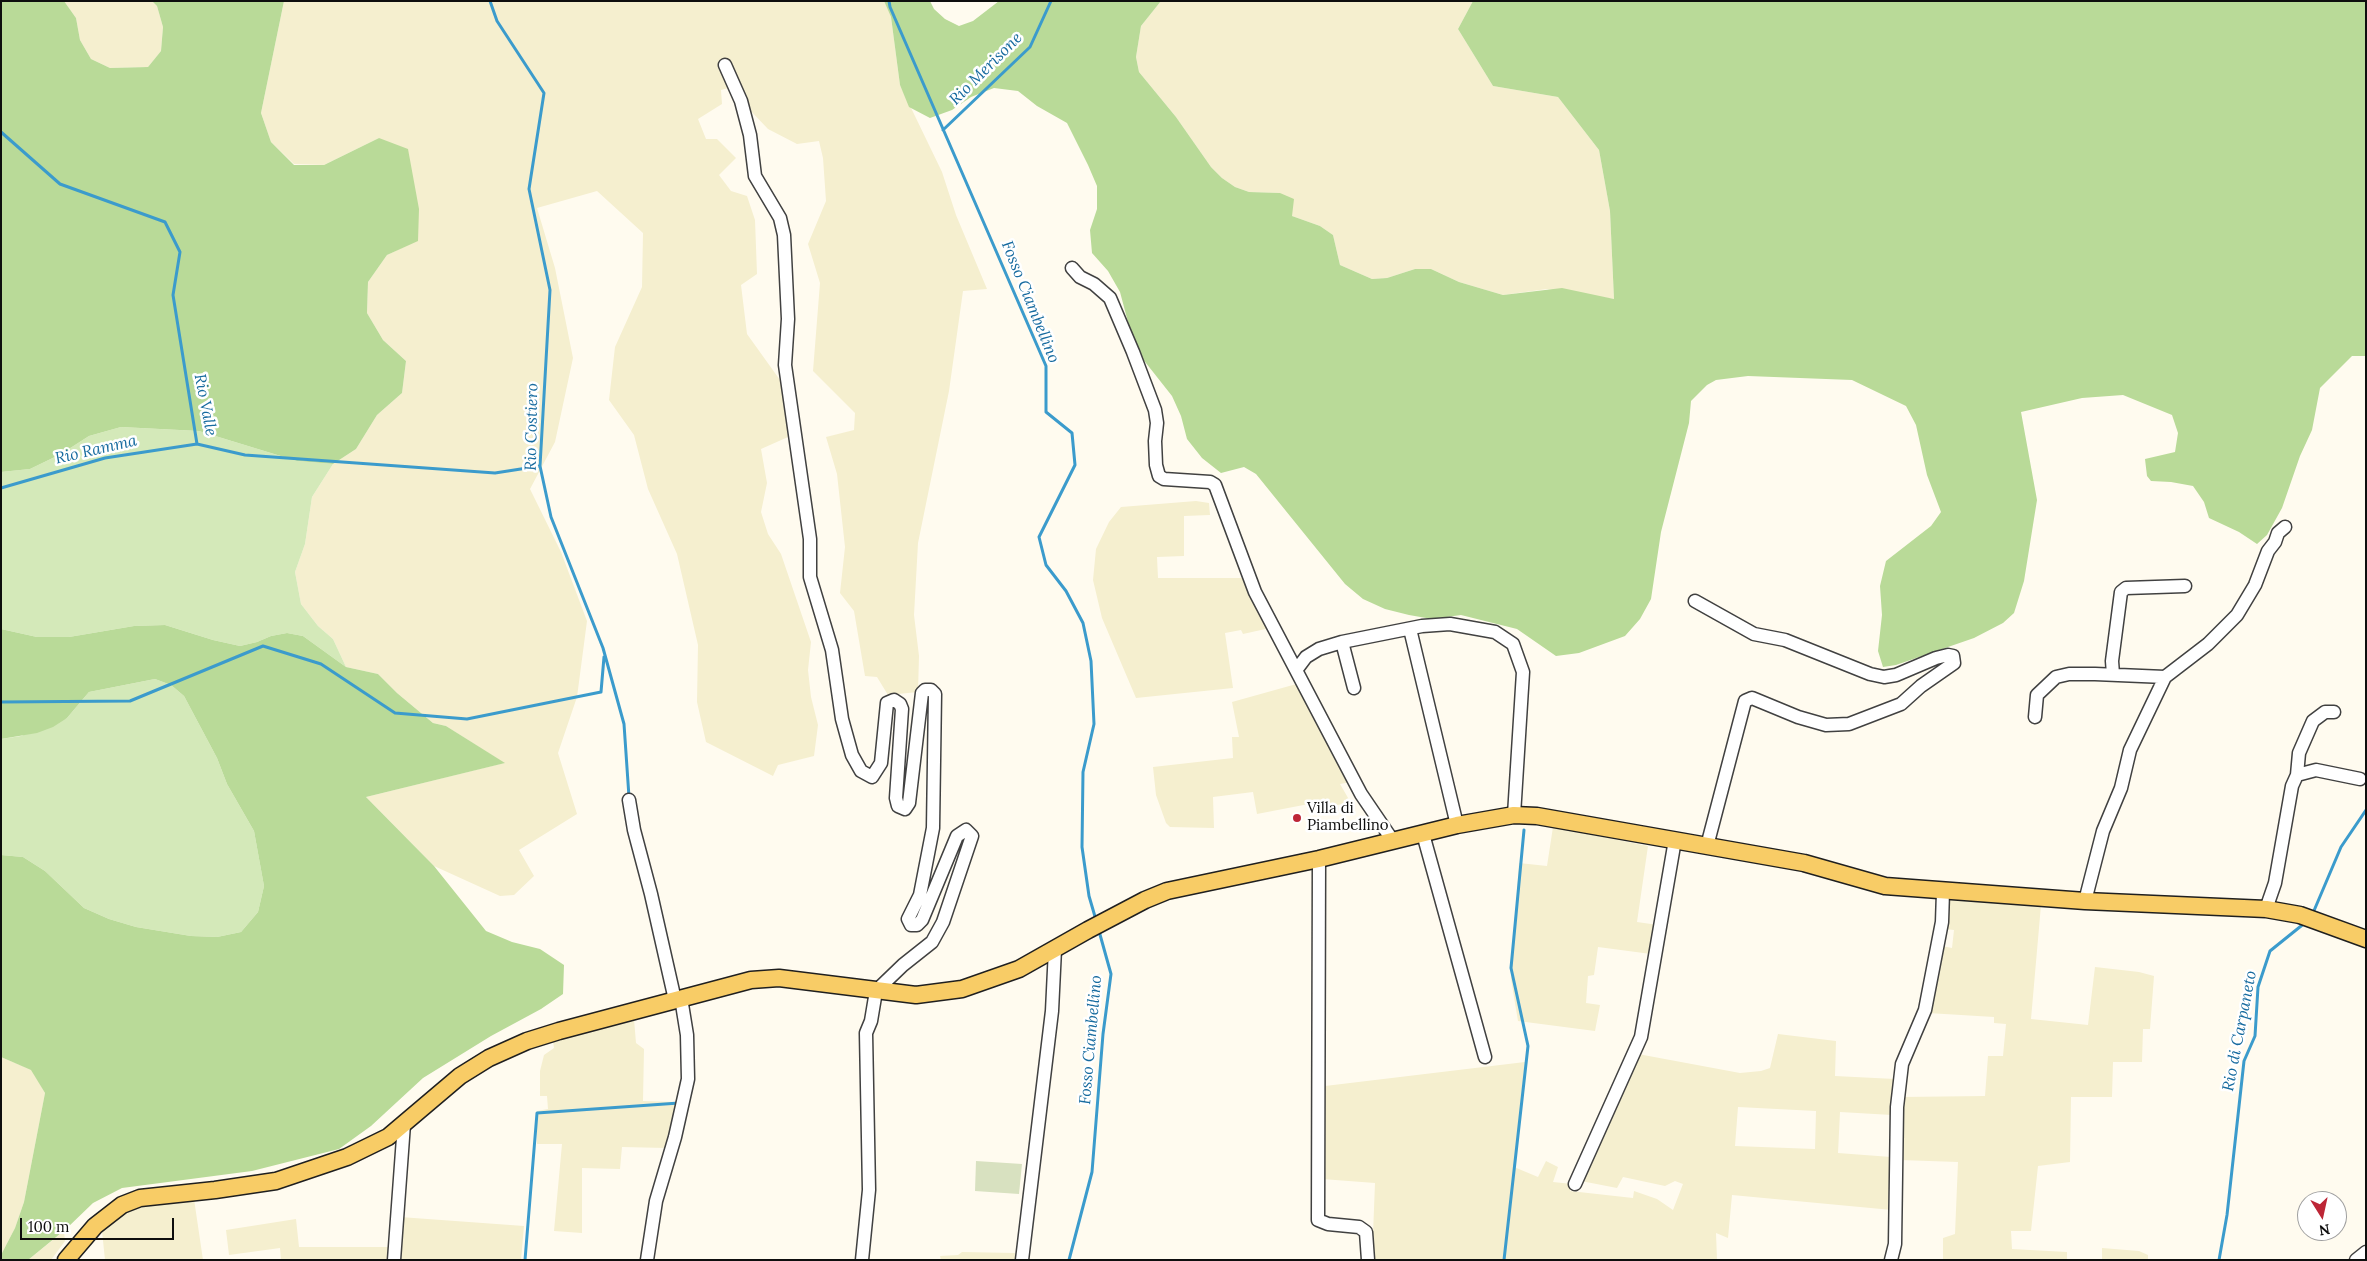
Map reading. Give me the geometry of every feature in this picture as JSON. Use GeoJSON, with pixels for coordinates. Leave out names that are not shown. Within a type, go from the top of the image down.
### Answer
{"type":"FeatureCollection","features":[{"type":"Feature","properties":{"kind":"main road"},"geometry":{"type":"LineString","coordinates":[[66,1260],[96,1226],[122,1205],[140,1198],[276,1181],[347,1157],[388,1137],[460,1076],[502,1052],[559,1031],[751,980],[779,978],[876,992],[916,995],[962,990],[1019,969],[1145,900],[1167,892],[1457,826],[1514,815],[1537,816],[1804,863],[1885,886],[1943,892],[2085,901],[2266,909],[2300,915],[2366,939]]}},
{"type":"Feature","properties":{"kind":"street"},"geometry":{"type":"LineString","coordinates":[[725,65],[741,101],[750,135],[754,176],[780,218],[784,236],[788,319],[785,365],[810,539],[810,577],[832,650],[842,719],[852,755],[861,772],[872,777],[881,763],[887,703],[894,700],[900,704],[902,709],[896,798],[898,806],[905,809],[909,803],[922,694],[925,690],[931,690],[935,694],[933,828],[920,894],[908,919],[911,925],[917,925],[922,920],[956,836],[966,830],[972,836],[944,922],[932,942],[903,965],[876,992],[871,1021],[866,1033],[869,1190],[862,1260]]}},
{"type":"Feature","properties":{"kind":"street"},"geometry":{"type":"LineString","coordinates":[[1072,268],[1080,277],[1094,284],[1110,298],[1130,344],[1155,410],[1158,423],[1155,441],[1156,465],[1159,476],[1164,479],[1210,482],[1215,485],[1255,592],[1361,794],[1394,841]]}},
{"type":"Feature","properties":{"kind":"street"},"geometry":{"type":"LineString","coordinates":[[2085,901],[2103,831],[2121,788],[2130,750],[2165,676],[2208,644],[2236,615],[2255,585],[2268,551],[2284,526]]}},
{"type":"Feature","properties":{"kind":"street"},"geometry":{"type":"LineString","coordinates":[[2113,674],[2112,660],[2121,592],[2126,588],[2185,586]]}},
{"type":"Feature","properties":{"kind":"street"},"geometry":{"type":"LineString","coordinates":[[1695,601],[1754,634],[1785,640],[1870,674],[1884,677],[1896,675],[1936,658],[1948,655],[1953,656],[1954,663],[1921,686],[1902,704],[1849,724],[1826,725],[1798,717],[1752,698],[1745,701],[1708,846]]}},
{"type":"Feature","properties":{"kind":"street"},"geometry":{"type":"LineString","coordinates":[[1297,669],[1306,657],[1319,649],[1342,642],[1410,629],[1450,624],[1495,632],[1512,644],[1521,662],[1523,679],[1514,815]]}},
{"type":"Feature","properties":{"kind":"street"},"geometry":{"type":"LineString","coordinates":[[1410,629],[1457,826]]}},
{"type":"Feature","properties":{"kind":"street"},"geometry":{"type":"LineString","coordinates":[[1342,642],[1354,688]]}},
{"type":"Feature","properties":{"kind":"street"},"geometry":{"type":"LineString","coordinates":[[2035,717],[2036,695],[2056,677],[2069,674],[2165,676]]}},
{"type":"Feature","properties":{"kind":"street"},"geometry":{"type":"LineString","coordinates":[[2266,909],[2275,883],[2292,786],[2297,775],[2299,753],[2313,721],[2325,712],[2334,712]]}},
{"type":"Feature","properties":{"kind":"street"},"geometry":{"type":"LineString","coordinates":[[2297,775],[2316,770],[2360,779]]}},
{"type":"Feature","properties":{"kind":"street"},"geometry":{"type":"LineString","coordinates":[[629,800],[634,830],[687,1035],[688,1079],[676,1137],[656,1200],[647,1260]]}},
{"type":"Feature","properties":{"kind":"street"},"geometry":{"type":"LineString","coordinates":[[1422,834],[1485,1057]]}},
{"type":"Feature","properties":{"kind":"street"},"geometry":{"type":"LineString","coordinates":[[1576,1184],[1641,1037],[1675,840]]}},
{"type":"Feature","properties":{"kind":"street"},"geometry":{"type":"LineString","coordinates":[[1318,859],[1318,1220],[1328,1224],[1359,1227],[1366,1232],[1368,1260]]}},
{"type":"Feature","properties":{"kind":"street"},"geometry":{"type":"LineString","coordinates":[[1891,1260],[1894,1244],[1897,1107],[1902,1064],[1925,1010],[1942,922],[1943,892]]}},
{"type":"Feature","properties":{"kind":"street"},"geometry":{"type":"LineString","coordinates":[[1022,1260],[1052,1011],[1055,949]]}},
{"type":"Feature","properties":{"kind":"street"},"geometry":{"type":"LineString","coordinates":[[394,1260],[404,1124]]}},
{"type":"Feature","properties":{"kind":"street"},"geometry":{"type":"LineString","coordinates":[[2356,1260],[2366,1252]]}},
{"type":"Feature","properties":{"kind":"shaded area"},"geometry":{"type":"Polygon","coordinates":[[[64,1],[152,1],[157,6],[163,27],[161,51],[148,67],[110,68],[91,59],[80,40],[76,18],[64,1]]]}},
{"type":"Feature","properties":{"kind":"shaded area"},"geometry":{"type":"Polygon","coordinates":[[[284,1],[884,1],[891,17],[900,85],[942,172],[956,215],[987,289],[963,291],[949,391],[918,543],[914,615],[919,656],[918,692],[888,695],[877,677],[865,676],[854,611],[840,593],[845,547],[837,474],[826,437],[854,430],[855,413],[813,371],[820,283],[808,244],[826,201],[823,158],[819,141],[797,144],[768,129],[747,107],[739,85],[721,90],[722,104],[698,119],[706,139],[717,139],[736,158],[719,175],[731,191],[747,196],[755,220],[757,274],[741,285],[747,334],[785,387],[788,437],[761,449],[767,483],[761,512],[768,534],[781,554],[811,642],[808,670],[811,697],[818,725],[814,756],[778,765],[773,776],[706,742],[697,702],[698,645],[677,554],[648,489],[634,435],[609,400],[615,347],[642,287],[643,233],[597,191],[537,208],[555,268],[573,358],[555,442],[530,489],[561,552],[587,621],[577,697],[558,753],[577,814],[519,850],[534,876],[514,895],[500,896],[434,866],[366,797],[504,763],[446,726],[433,723],[397,693],[378,674],[346,667],[333,639],[318,626],[301,604],[295,572],[305,544],[312,497],[333,464],[356,449],[377,415],[402,393],[406,361],[383,340],[367,313],[368,282],[387,255],[418,240],[379,138],[324,165],[294,164],[271,142],[261,113],[284,1]]]}},
{"type":"Feature","properties":{"kind":"shaded area"},"geometry":{"type":"Polygon","coordinates":[[[1161,1],[1473,1],[1458,29],[1493,86],[1558,97],[1599,150],[1610,211],[1614,299],[1547,289],[1503,295],[1459,282],[1431,269],[1415,269],[1387,278],[1372,279],[1340,265],[1333,235],[1320,226],[1292,216],[1280,193],[1249,192],[1235,187],[1222,178],[1211,167],[1176,117],[1139,72],[1136,57],[1141,26],[1161,1]]]}},
{"type":"Feature","properties":{"kind":"shaded area"},"geometry":{"type":"Polygon","coordinates":[[[1196,501],[1209,503],[1210,515],[1184,516],[1184,556],[1157,557],[1158,578],[1243,578],[1270,628],[1243,634],[1241,630],[1225,633],[1233,688],[1136,698],[1102,618],[1093,580],[1096,549],[1109,522],[1121,507],[1196,501]]]}},
{"type":"Feature","properties":{"kind":"shaded area"},"geometry":{"type":"Polygon","coordinates":[[[1300,683],[1351,782],[1340,784],[1351,803],[1337,805],[1337,814],[1323,815],[1319,802],[1257,814],[1253,792],[1213,797],[1214,828],[1170,827],[1166,823],[1156,795],[1153,767],[1233,758],[1232,737],[1239,737],[1232,702],[1300,683]]]}},
{"type":"Feature","properties":{"kind":"shaded area"},"geometry":{"type":"Polygon","coordinates":[[[1553,827],[1648,846],[1637,922],[1658,925],[1651,954],[1598,947],[1594,975],[1588,976],[1586,1003],[1600,1005],[1595,1031],[1518,1021],[1511,979],[1519,863],[1547,866],[1553,827]]]}},
{"type":"Feature","properties":{"kind":"shaded area"},"geometry":{"type":"Polygon","coordinates":[[[1949,897],[2041,905],[2031,1019],[2088,1025],[2095,967],[2139,972],[2154,976],[2150,1029],[2143,1029],[2142,1062],[2113,1062],[2112,1097],[2071,1097],[2070,1162],[2038,1166],[2031,1231],[2011,1231],[2012,1249],[2067,1252],[2067,1260],[1943,1260],[1943,1238],[1955,1234],[1958,1162],[1900,1160],[1902,1097],[1985,1096],[1988,1056],[2003,1056],[2006,1024],[1994,1023],[1994,1017],[1928,1013],[1942,946],[1952,948],[1954,930],[1945,929],[1949,897]]]}},
{"type":"Feature","properties":{"kind":"shaded area"},"geometry":{"type":"Polygon","coordinates":[[[634,1019],[636,1043],[644,1049],[643,1101],[678,1102],[666,1148],[622,1147],[620,1169],[582,1168],[582,1233],[554,1231],[562,1144],[537,1144],[537,1111],[548,1109],[547,1096],[540,1096],[540,1071],[544,1055],[554,1048],[553,1041],[634,1019]]]}},
{"type":"Feature","properties":{"kind":"shaded area"},"geometry":{"type":"Polygon","coordinates":[[[1778,1034],[1836,1041],[1835,1076],[1895,1079],[1892,1115],[1840,1112],[1838,1153],[1891,1157],[1892,1210],[1732,1195],[1728,1238],[1716,1233],[1717,1260],[1372,1260],[1375,1183],[1322,1179],[1325,1086],[1525,1062],[1514,1167],[1538,1177],[1546,1161],[1558,1167],[1553,1182],[1572,1184],[1570,1191],[1633,1198],[1634,1191],[1657,1199],[1673,1210],[1683,1184],[1675,1181],[1665,1186],[1623,1177],[1617,1188],[1581,1181],[1638,1054],[1740,1073],[1770,1068],[1778,1034]],[[1738,1107],[1735,1146],[1815,1149],[1816,1111],[1738,1107]]]}},
{"type":"Feature","properties":{"kind":"shaded area"},"geometry":{"type":"Polygon","coordinates":[[[1,1057],[32,1070],[45,1093],[24,1202],[15,1228],[1,1255],[1,1057]]]}},
{"type":"Feature","properties":{"kind":"shaded area"},"geometry":{"type":"Polygon","coordinates":[[[194,1199],[203,1260],[105,1260],[102,1231],[123,1212],[145,1202],[194,1199]]]}},
{"type":"Feature","properties":{"kind":"shaded area"},"geometry":{"type":"Polygon","coordinates":[[[400,1217],[524,1226],[521,1260],[397,1260],[400,1217]]]}},
{"type":"Feature","properties":{"kind":"shaded area"},"geometry":{"type":"Polygon","coordinates":[[[296,1219],[299,1247],[389,1247],[388,1260],[281,1260],[280,1248],[229,1255],[226,1230],[296,1219]]]}},
{"type":"Feature","properties":{"kind":"shaded area"},"geometry":{"type":"Polygon","coordinates":[[[64,1231],[65,1241],[51,1260],[28,1260],[64,1231]]]}},
{"type":"Feature","properties":{"kind":"shaded area"},"geometry":{"type":"Polygon","coordinates":[[[2102,1248],[2139,1251],[2148,1255],[2148,1260],[2102,1260],[2102,1248]]]}},
{"type":"Feature","properties":{"kind":"shaded area"},"geometry":{"type":"Polygon","coordinates":[[[962,1252],[1015,1253],[1015,1260],[941,1260],[940,1256],[958,1255],[962,1252]]]}},
{"type":"Feature","properties":{"kind":"green space"},"geometry":{"type":"Polygon","coordinates":[[[1,1],[64,1],[76,18],[80,40],[91,59],[110,68],[148,67],[161,51],[163,27],[157,6],[152,1],[284,1],[261,113],[271,142],[294,165],[324,165],[379,138],[408,149],[419,209],[418,241],[387,255],[368,282],[367,313],[383,340],[406,361],[402,393],[377,415],[356,449],[333,464],[297,461],[199,431],[121,427],[89,436],[61,454],[30,469],[1,472],[1,1]]]}},
{"type":"Feature","properties":{"kind":"green space"},"geometry":{"type":"Polygon","coordinates":[[[884,1],[930,1],[934,9],[945,19],[959,26],[973,21],[999,1],[1161,1],[1141,26],[1136,57],[1139,72],[1176,117],[1211,167],[1222,178],[1235,187],[1249,192],[1280,193],[1294,199],[1292,216],[1320,226],[1333,235],[1340,265],[1372,279],[1387,278],[1415,269],[1431,269],[1459,282],[1503,295],[1562,288],[1614,299],[1610,211],[1599,150],[1558,97],[1493,86],[1458,29],[1473,1],[2366,1],[2366,356],[2352,356],[2320,388],[2312,430],[2300,456],[2282,508],[2267,535],[2257,544],[2239,532],[2209,518],[2204,502],[2193,486],[2151,481],[2147,476],[2145,459],[2175,452],[2178,433],[2172,415],[2123,395],[2082,398],[2021,412],[2037,500],[2024,581],[2014,613],[2003,623],[1974,638],[1896,665],[1883,667],[1878,651],[1882,615],[1880,586],[1886,561],[1931,526],[1941,512],[1927,475],[1916,425],[1906,406],[1852,380],[1748,376],[1716,380],[1707,385],[1691,401],[1689,423],[1661,532],[1651,599],[1640,619],[1625,636],[1579,653],[1556,656],[1517,629],[1461,615],[1432,619],[1409,615],[1385,609],[1363,599],[1345,584],[1256,474],[1244,467],[1221,473],[1202,458],[1187,439],[1181,416],[1172,396],[1142,358],[1132,337],[1120,292],[1108,271],[1092,253],[1090,230],[1097,209],[1097,186],[1067,123],[1037,106],[1018,91],[994,88],[971,97],[952,110],[930,118],[909,107],[900,85],[891,17],[884,1]]]}},
{"type":"Feature","properties":{"kind":"green space"},"geometry":{"type":"Polygon","coordinates":[[[121,427],[199,431],[297,461],[333,464],[312,497],[305,544],[295,572],[301,604],[318,626],[333,639],[346,667],[303,636],[287,633],[240,646],[213,640],[165,625],[134,626],[69,637],[37,637],[1,629],[1,472],[30,469],[61,454],[89,436],[121,427]]]}},
{"type":"Feature","properties":{"kind":"green space"},"geometry":{"type":"Polygon","coordinates":[[[165,625],[213,640],[240,646],[287,633],[303,636],[346,667],[378,674],[397,693],[433,723],[446,726],[505,763],[366,797],[434,866],[486,931],[512,942],[540,949],[564,965],[563,994],[541,1009],[491,1036],[423,1078],[371,1126],[339,1149],[252,1171],[122,1188],[93,1203],[66,1229],[28,1260],[1,1260],[2,1253],[15,1228],[24,1202],[45,1093],[31,1070],[1,1057],[1,855],[23,857],[45,871],[84,908],[109,919],[136,927],[191,936],[217,937],[241,932],[258,912],[264,886],[254,831],[227,784],[217,758],[184,696],[171,685],[155,679],[89,692],[67,718],[53,727],[37,733],[1,739],[1,629],[37,637],[69,637],[134,626],[165,625]]]}},
{"type":"Feature","properties":{"kind":"green space"},"geometry":{"type":"Polygon","coordinates":[[[155,679],[171,685],[184,696],[217,758],[227,784],[254,831],[264,886],[258,912],[241,932],[217,937],[191,936],[136,927],[109,919],[84,908],[45,871],[23,857],[1,855],[1,739],[21,736],[67,718],[89,692],[155,679]]]}},
{"type":"Feature","properties":{"kind":"green space"},"geometry":{"type":"Polygon","coordinates":[[[976,1161],[1022,1164],[1019,1194],[975,1191],[976,1161]]]}},
{"type":"Feature","properties":{"kind":"waterway","name":"Rio Costiero"},"geometry":{"type":"LineString","coordinates":[[490,1],[497,21],[544,93],[529,189],[550,290],[540,466],[551,517],[603,648],[624,724],[629,797]]}},
{"type":"Feature","properties":{"kind":"waterway","name":"Fosso Ciambellino"},"geometry":{"type":"LineString","coordinates":[[889,1],[1046,366],[1046,412],[1072,433],[1075,465],[1039,537],[1046,565],[1066,591],[1083,623],[1091,661],[1094,724],[1083,772],[1082,847],[1089,896],[1096,920]]}},
{"type":"Feature","properties":{"kind":"waterway","name":"Rio Merisone"},"geometry":{"type":"LineString","coordinates":[[943,130],[1030,47],[1051,1]]}},
{"type":"Feature","properties":{"kind":"waterway","name":"Rio Valle"},"geometry":{"type":"LineString","coordinates":[[1,132],[60,184],[165,222],[180,252],[173,295],[197,444]]}},
{"type":"Feature","properties":{"kind":"waterway","name":"Rio Valle"},"geometry":{"type":"LineString","coordinates":[[1,488],[105,458],[197,444],[245,455],[495,473],[540,466]]}},
{"type":"Feature","properties":{"kind":"waterway"},"geometry":{"type":"LineString","coordinates":[[1,702],[130,701],[263,646],[321,664],[395,713],[467,719],[601,692],[604,657]]}},
{"type":"Feature","properties":{"kind":"waterway","name":"Rio di Carpaneto"},"geometry":{"type":"LineString","coordinates":[[2313,913],[2341,847],[2366,810]]}},
{"type":"Feature","properties":{"kind":"waterway"},"geometry":{"type":"LineString","coordinates":[[1504,1260],[1528,1046],[1511,968],[1524,830]]}},
{"type":"Feature","properties":{"kind":"waterway","name":"Rio di Carpaneto"},"geometry":{"type":"LineString","coordinates":[[2219,1260],[2227,1215],[2244,1061],[2255,1036],[2258,987],[2270,951],[2306,922]]}},
{"type":"Feature","properties":{"kind":"waterway","name":"Fosso Ciambellino"},"geometry":{"type":"LineString","coordinates":[[1069,1260],[1092,1172],[1103,1034],[1111,974],[1099,931]]}},
{"type":"Feature","properties":{"kind":"waterway"},"geometry":{"type":"LineString","coordinates":[[525,1260],[537,1113],[679,1103]]}},
{"type":"Feature","properties":{"kind":"place","name":"Villa di Piambellino"},"geometry":{"type":"Point","coordinates":[1297,818]}},
{"type":"Feature","properties":{"kind":"water label","name":"Rio Ramma"},"geometry":{"type":"Point","coordinates":[96,450]}}]}
